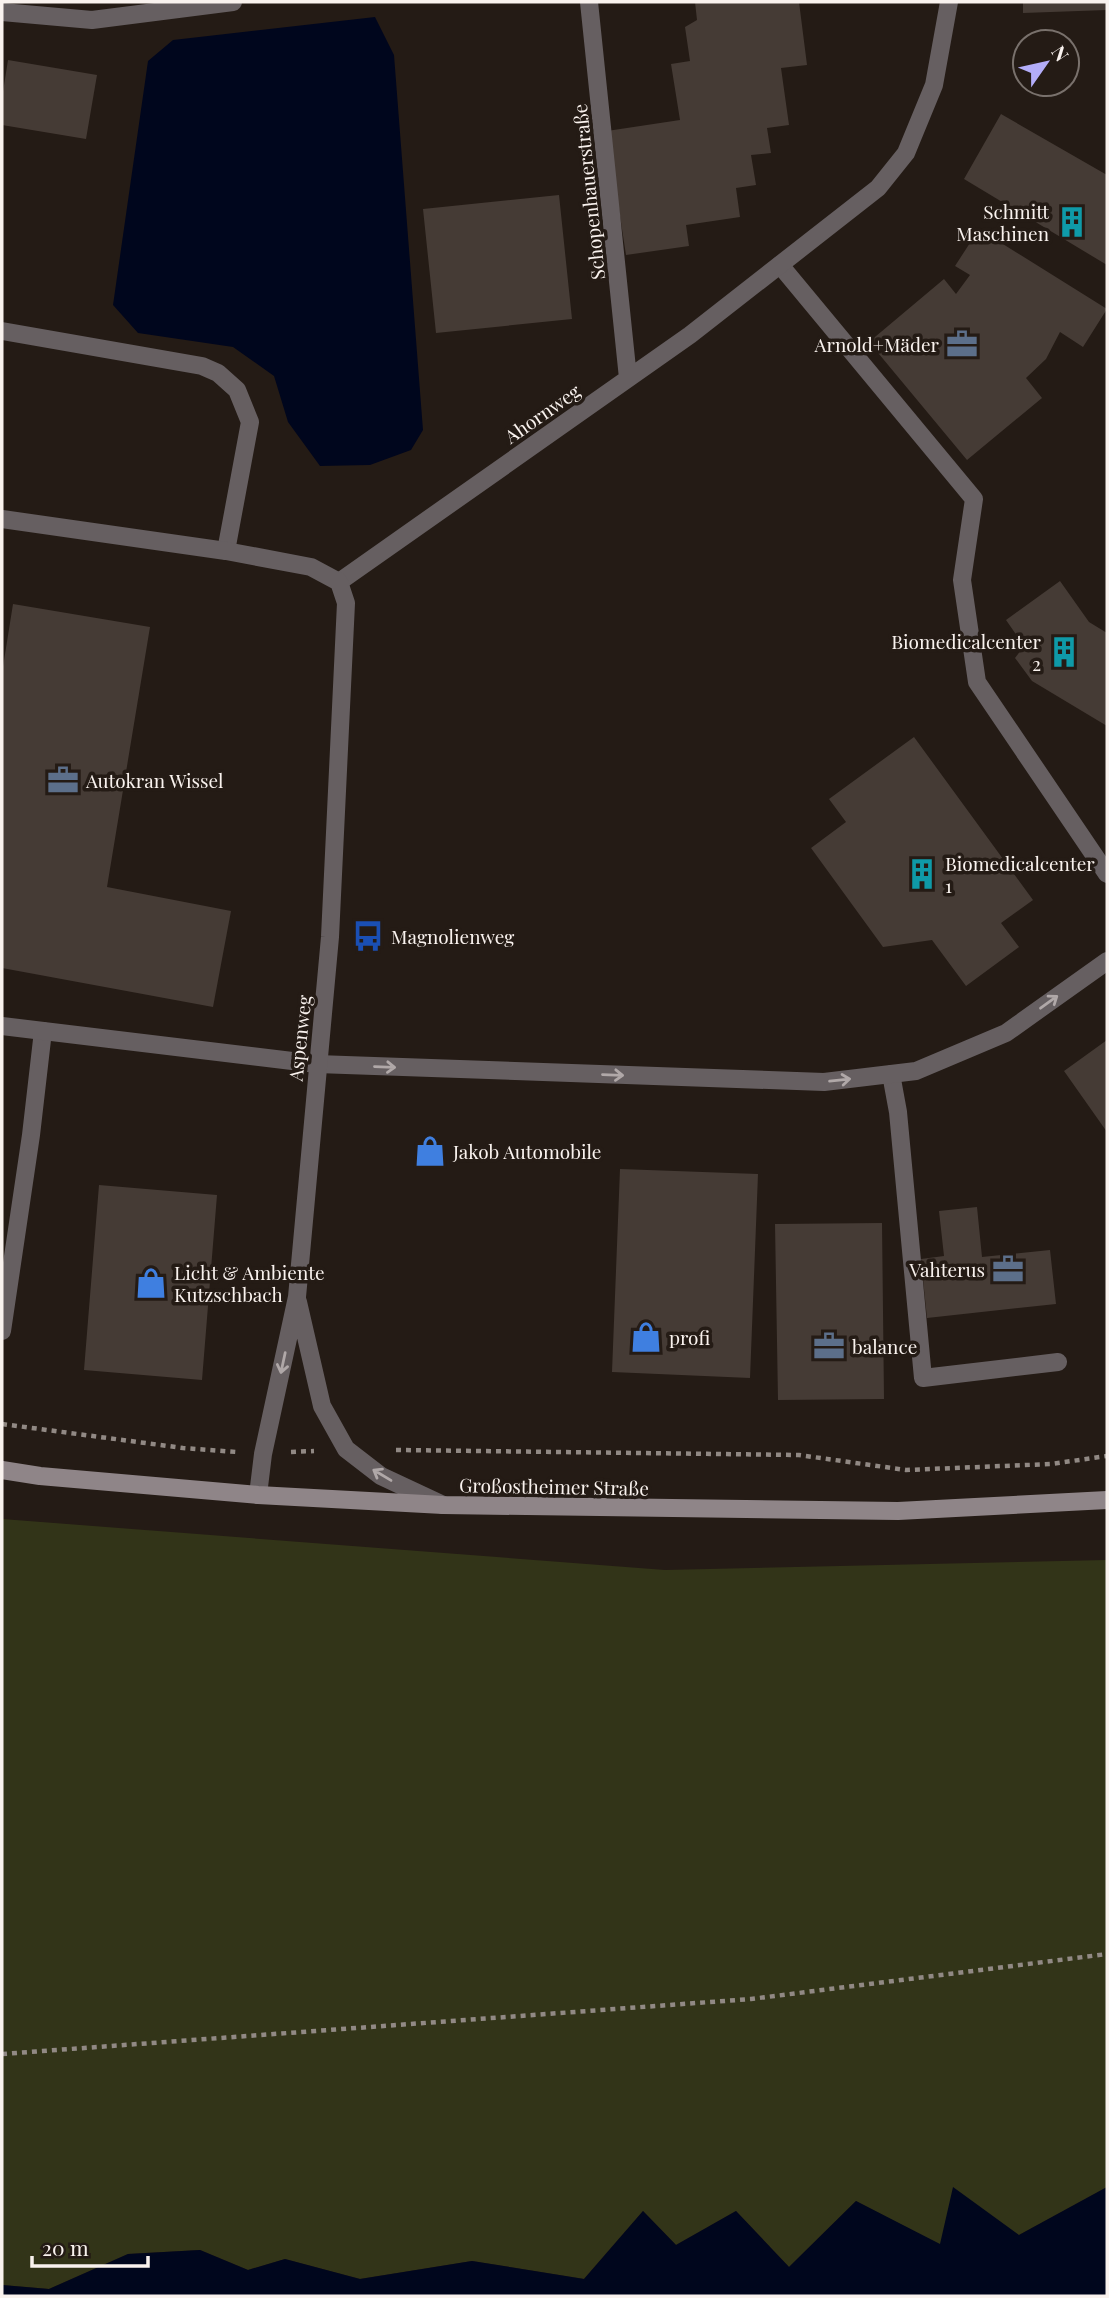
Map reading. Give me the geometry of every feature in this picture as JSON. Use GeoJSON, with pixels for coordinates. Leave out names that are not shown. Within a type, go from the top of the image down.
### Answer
{"type":"FeatureCollection","features":[{"type":"Feature","properties":{"kind":"main road","name":"Großostheimer Straße"},"geometry":{"type":"LineString","coordinates":[[2,1470],[40,1476],[258,1495],[443,1506],[898,1511],[1107,1500]]}},
{"type":"Feature","properties":{"kind":"street"},"geometry":{"type":"LineString","coordinates":[[2,12],[92,20],[233,2]]}},
{"type":"Feature","properties":{"kind":"street","name":"Schopenhauerstraße"},"geometry":{"type":"LineString","coordinates":[[589,2],[628,378]]}},
{"type":"Feature","properties":{"kind":"street","name":"Ahornweg"},"geometry":{"type":"LineString","coordinates":[[339,582],[690,335],[878,188],[906,153],[934,85],[949,2]]}},
{"type":"Feature","properties":{"kind":"street"},"geometry":{"type":"LineString","coordinates":[[780,265],[974,499],[962,580],[977,682],[1107,874]]}},
{"type":"Feature","properties":{"kind":"street"},"geometry":{"type":"LineString","coordinates":[[2,331],[202,366],[218,373],[237,390],[250,422],[226,551]]}},
{"type":"Feature","properties":{"kind":"street"},"geometry":{"type":"LineString","coordinates":[[2,519],[226,551],[311,567],[339,582]]}},
{"type":"Feature","properties":{"kind":"street","name":"Aspenweg"},"geometry":{"type":"LineString","coordinates":[[258,1495],[263,1454],[297,1297],[332,917],[346,617],[346,603],[339,582]]}},
{"type":"Feature","properties":{"kind":"street"},"geometry":{"type":"LineString","coordinates":[[2,1026],[317,1064],[824,1082],[916,1071],[1006,1033],[1107,961]]}},
{"type":"Feature","properties":{"kind":"street"},"geometry":{"type":"LineString","coordinates":[[2,1331],[31,1135],[43,1031]]}},
{"type":"Feature","properties":{"kind":"street"},"geometry":{"type":"LineString","coordinates":[[891,1074],[898,1112],[923,1378],[1058,1362]]}},
{"type":"Feature","properties":{"kind":"street"},"geometry":{"type":"LineString","coordinates":[[297,1297],[321,1406],[346,1449],[381,1476],[443,1506]]}},
{"type":"Feature","properties":{"kind":"path"},"geometry":{"type":"LineString","coordinates":[[2,1424],[183,1448],[263,1454],[346,1449],[799,1455],[905,1470],[1051,1464],[1107,1456]]}},
{"type":"Feature","properties":{"kind":"path"},"geometry":{"type":"LineString","coordinates":[[2,2054],[751,1999],[1107,1954]]}},
{"type":"Feature","properties":{"kind":"green space"},"geometry":{"type":"Polygon","coordinates":[[[2,1519],[665,1570],[1107,1560],[1107,2187],[1019,2235],[940,2245],[856,2201],[789,2267],[736,2211],[676,2245],[643,2211],[584,2279],[472,2261],[360,2279],[285,2259],[248,2270],[200,2250],[128,2254],[49,2289],[2,2285],[2,1519]]]}},
{"type":"Feature","properties":{"kind":"water"},"geometry":{"type":"Polygon","coordinates":[[[375,17],[394,55],[423,430],[411,450],[370,465],[320,466],[288,422],[274,376],[233,347],[138,333],[113,305],[148,61],[173,40],[375,17]]]}},
{"type":"Feature","properties":{"kind":"water"},"geometry":{"type":"Polygon","coordinates":[[[953,2187],[1019,2235],[1107,2187],[1107,2296],[2,2296],[2,2285],[49,2289],[128,2254],[200,2250],[248,2270],[285,2259],[360,2279],[472,2261],[584,2279],[643,2211],[676,2245],[736,2211],[789,2267],[856,2201],[940,2244],[953,2187]]]}},
{"type":"Feature","properties":{"kind":"building"},"geometry":{"type":"Polygon","coordinates":[[[695,2],[799,2],[807,65],[781,68],[789,125],[767,128],[771,153],[751,155],[756,185],[736,188],[740,217],[686,225],[689,246],[626,255],[607,131],[680,120],[671,64],[690,61],[685,27],[697,20],[695,2]]]}},
{"type":"Feature","properties":{"kind":"building"},"geometry":{"type":"Polygon","coordinates":[[[1023,2],[1107,2],[1107,10],[1023,13],[1023,2]]]}},
{"type":"Feature","properties":{"kind":"building"},"geometry":{"type":"Polygon","coordinates":[[[8,60],[97,75],[86,139],[2,125],[2,98],[8,60]]]}},
{"type":"Feature","properties":{"kind":"building","name":"Schmitt Maschinen"},"geometry":{"type":"Polygon","coordinates":[[[1001,114],[1107,175],[1107,265],[964,179],[1001,114]]]}},
{"type":"Feature","properties":{"kind":"building"},"geometry":{"type":"Polygon","coordinates":[[[559,195],[572,319],[436,333],[423,209],[559,195]]]}},
{"type":"Feature","properties":{"kind":"building","name":"Arnold+Mäder"},"geometry":{"type":"Polygon","coordinates":[[[979,229],[1107,309],[1083,347],[1060,332],[1046,359],[1026,378],[1042,398],[967,460],[869,342],[944,279],[956,294],[970,275],[955,266],[979,229]]]}},
{"type":"Feature","properties":{"kind":"building","name":"Biomedicalcenter 2"},"geometry":{"type":"Polygon","coordinates":[[[1060,581],[1089,622],[1107,633],[1107,726],[1032,681],[1015,658],[1024,646],[1006,620],[1060,581]]]}},
{"type":"Feature","properties":{"kind":"building","name":"Autokran Wissel"},"geometry":{"type":"Polygon","coordinates":[[[13,604],[150,627],[107,887],[231,911],[213,1007],[2,968],[2,673],[13,604]]]}},
{"type":"Feature","properties":{"kind":"building","name":"Biomedicalcenter 1"},"geometry":{"type":"Polygon","coordinates":[[[914,737],[1033,900],[1001,923],[1019,947],[966,986],[932,940],[883,947],[811,848],[846,822],[829,799],[914,737]]]}},
{"type":"Feature","properties":{"kind":"building"},"geometry":{"type":"Polygon","coordinates":[[[1107,1040],[1107,1132],[1064,1071],[1107,1040]]]}},
{"type":"Feature","properties":{"kind":"building"},"geometry":{"type":"Polygon","coordinates":[[[620,1169],[758,1174],[750,1378],[612,1372],[620,1169]]]}},
{"type":"Feature","properties":{"kind":"building","name":"Licht & Ambiente Kutzschbach"},"geometry":{"type":"Polygon","coordinates":[[[99,1185],[217,1195],[202,1380],[84,1370],[99,1185]]]}},
{"type":"Feature","properties":{"kind":"building"},"geometry":{"type":"Polygon","coordinates":[[[977,1207],[982,1257],[1050,1250],[1056,1304],[927,1318],[921,1259],[944,1256],[939,1211],[977,1207]]]}},
{"type":"Feature","properties":{"kind":"building"},"geometry":{"type":"Polygon","coordinates":[[[882,1223],[884,1399],[778,1400],[775,1224],[882,1223]]]}},
{"type":"Feature","properties":{"kind":"place","name":"Schmitt Maschinen"},"geometry":{"type":"Point","coordinates":[1072,222]}},
{"type":"Feature","properties":{"kind":"place","name":"Arnold+Mäder"},"geometry":{"type":"Point","coordinates":[962,344]}},
{"type":"Feature","properties":{"kind":"place","name":"Biomedicalcenter 2"},"geometry":{"type":"Point","coordinates":[1064,652]}},
{"type":"Feature","properties":{"kind":"place","name":"Autokran Wissel"},"geometry":{"type":"Point","coordinates":[63,780]}},
{"type":"Feature","properties":{"kind":"place","name":"Biomedicalcenter 1"},"geometry":{"type":"Point","coordinates":[922,874]}},
{"type":"Feature","properties":{"kind":"place","name":"Magnolienweg"},"geometry":{"type":"Point","coordinates":[368,936]}},
{"type":"Feature","properties":{"kind":"place","name":"Jakob Automobile"},"geometry":{"type":"Point","coordinates":[430,1151]}},
{"type":"Feature","properties":{"kind":"place","name":"Vahterus"},"geometry":{"type":"Point","coordinates":[1008,1269]}},
{"type":"Feature","properties":{"kind":"place","name":"Licht & Ambiente Kutzschbach"},"geometry":{"type":"Point","coordinates":[151,1283]}},
{"type":"Feature","properties":{"kind":"place","name":"profi"},"geometry":{"type":"Point","coordinates":[646,1337]}},
{"type":"Feature","properties":{"kind":"place","name":"balance"},"geometry":{"type":"Point","coordinates":[829,1346]}}]}
